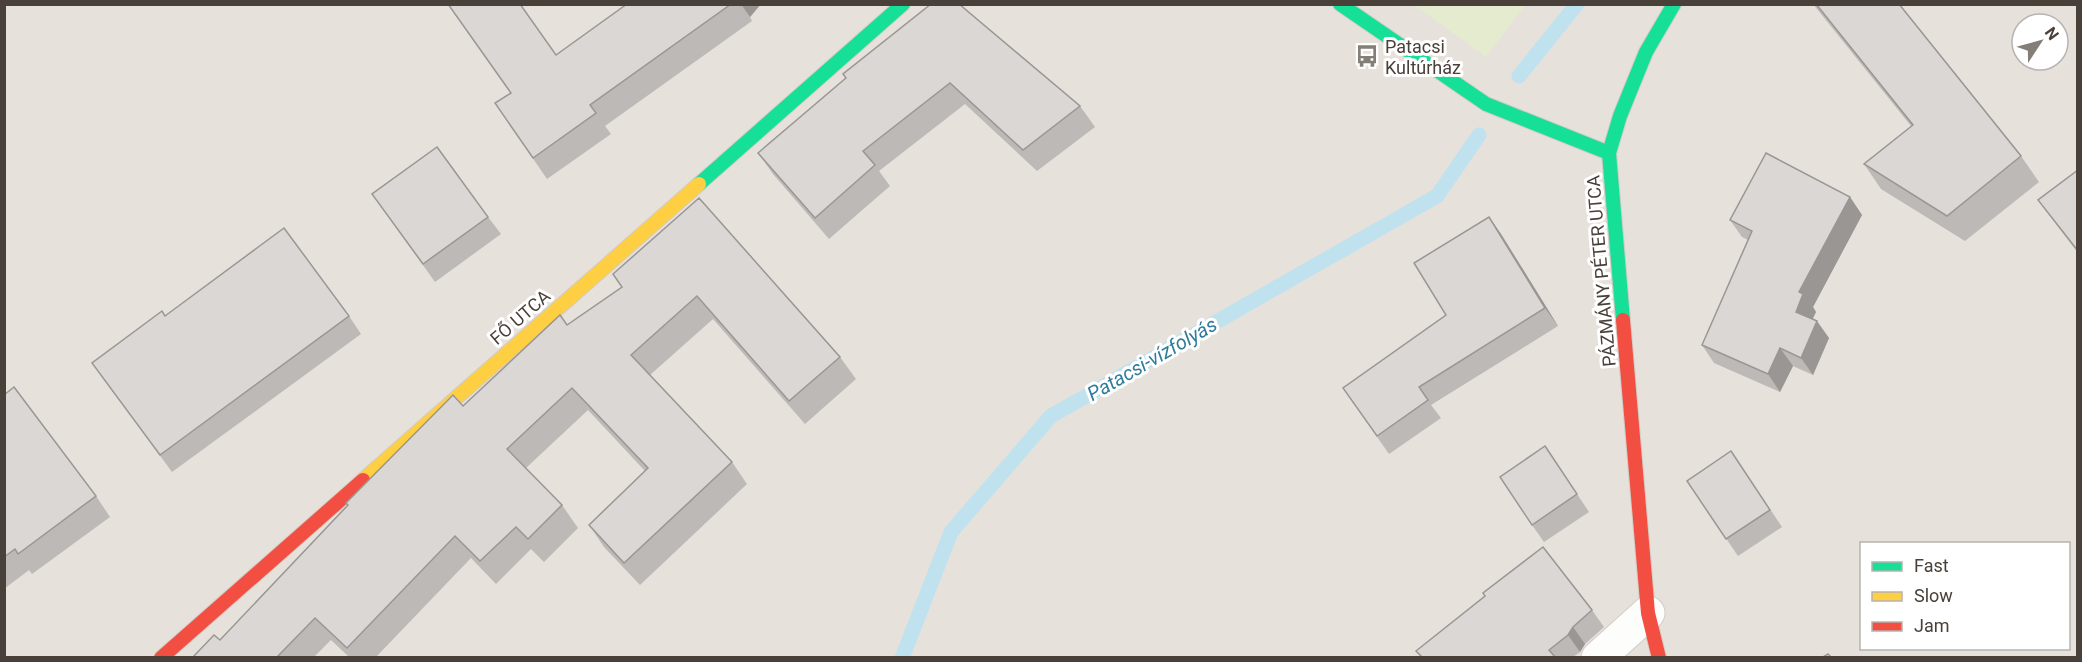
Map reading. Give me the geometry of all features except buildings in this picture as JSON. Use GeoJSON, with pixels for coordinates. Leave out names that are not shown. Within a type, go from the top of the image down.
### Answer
{"type":"FeatureCollection","features":[{"type":"Feature","properties":{"kind":"street","name":"FŐ UTCA"},"geometry":{"type":"LineString","coordinates":[[161,657],[903,4]]}},
{"type":"Feature","properties":{"kind":"street","name":"PÁZMÁNY PÉTER UTCA"},"geometry":{"type":"LineString","coordinates":[[1340,4],[1486,104],[1609,153],[1648,613],[1659,657]]}},
{"type":"Feature","properties":{"kind":"street"},"geometry":{"type":"LineString","coordinates":[[1609,153],[1620,116],[1646,52],[1674,4]]}},
{"type":"Feature","properties":{"kind":"street"},"geometry":{"type":"LineString","coordinates":[[1598,657],[1648,613]]}},
{"type":"Feature","properties":{"kind":"shaded area"},"geometry":{"type":"Polygon","coordinates":[[[5,5],[2077,5],[2077,657],[5,657],[5,5]]]}},
{"type":"Feature","properties":{"kind":"green space"},"geometry":{"type":"Polygon","coordinates":[[[1414,5],[1525,5],[1486,57],[1414,5]]]}},
{"type":"Feature","properties":{"kind":"waterway","name":"Patacsi-vízfolyás"},"geometry":{"type":"LineString","coordinates":[[1519,76],[1577,4]]}},
{"type":"Feature","properties":{"kind":"waterway","name":"Patacsi-vízfolyás"},"geometry":{"type":"LineString","coordinates":[[902,658],[951,532],[1051,416],[1437,196],[1479,135]]}},
{"type":"Feature","properties":{"kind":"traffic: fast"},"geometry":{"type":"LineString","coordinates":[[699,184],[903,4]]}},
{"type":"Feature","properties":{"kind":"traffic: fast"},"geometry":{"type":"LineString","coordinates":[[1340,4],[1486,104],[1609,153]]}},
{"type":"Feature","properties":{"kind":"traffic: fast"},"geometry":{"type":"LineString","coordinates":[[1623,320],[1609,153],[1620,116],[1646,52],[1674,4]]}},
{"type":"Feature","properties":{"kind":"traffic: slow"},"geometry":{"type":"LineString","coordinates":[[363,480],[699,184]]}},
{"type":"Feature","properties":{"kind":"traffic: jam"},"geometry":{"type":"LineString","coordinates":[[1623,320],[1648,613],[1659,658]]}},
{"type":"Feature","properties":{"kind":"traffic: jam"},"geometry":{"type":"LineString","coordinates":[[161,658],[363,480]]}},
{"type":"Feature","properties":{"kind":"place","name":"Patacsi Kultúrház"},"geometry":{"type":"Point","coordinates":[1367,56]}}]}
